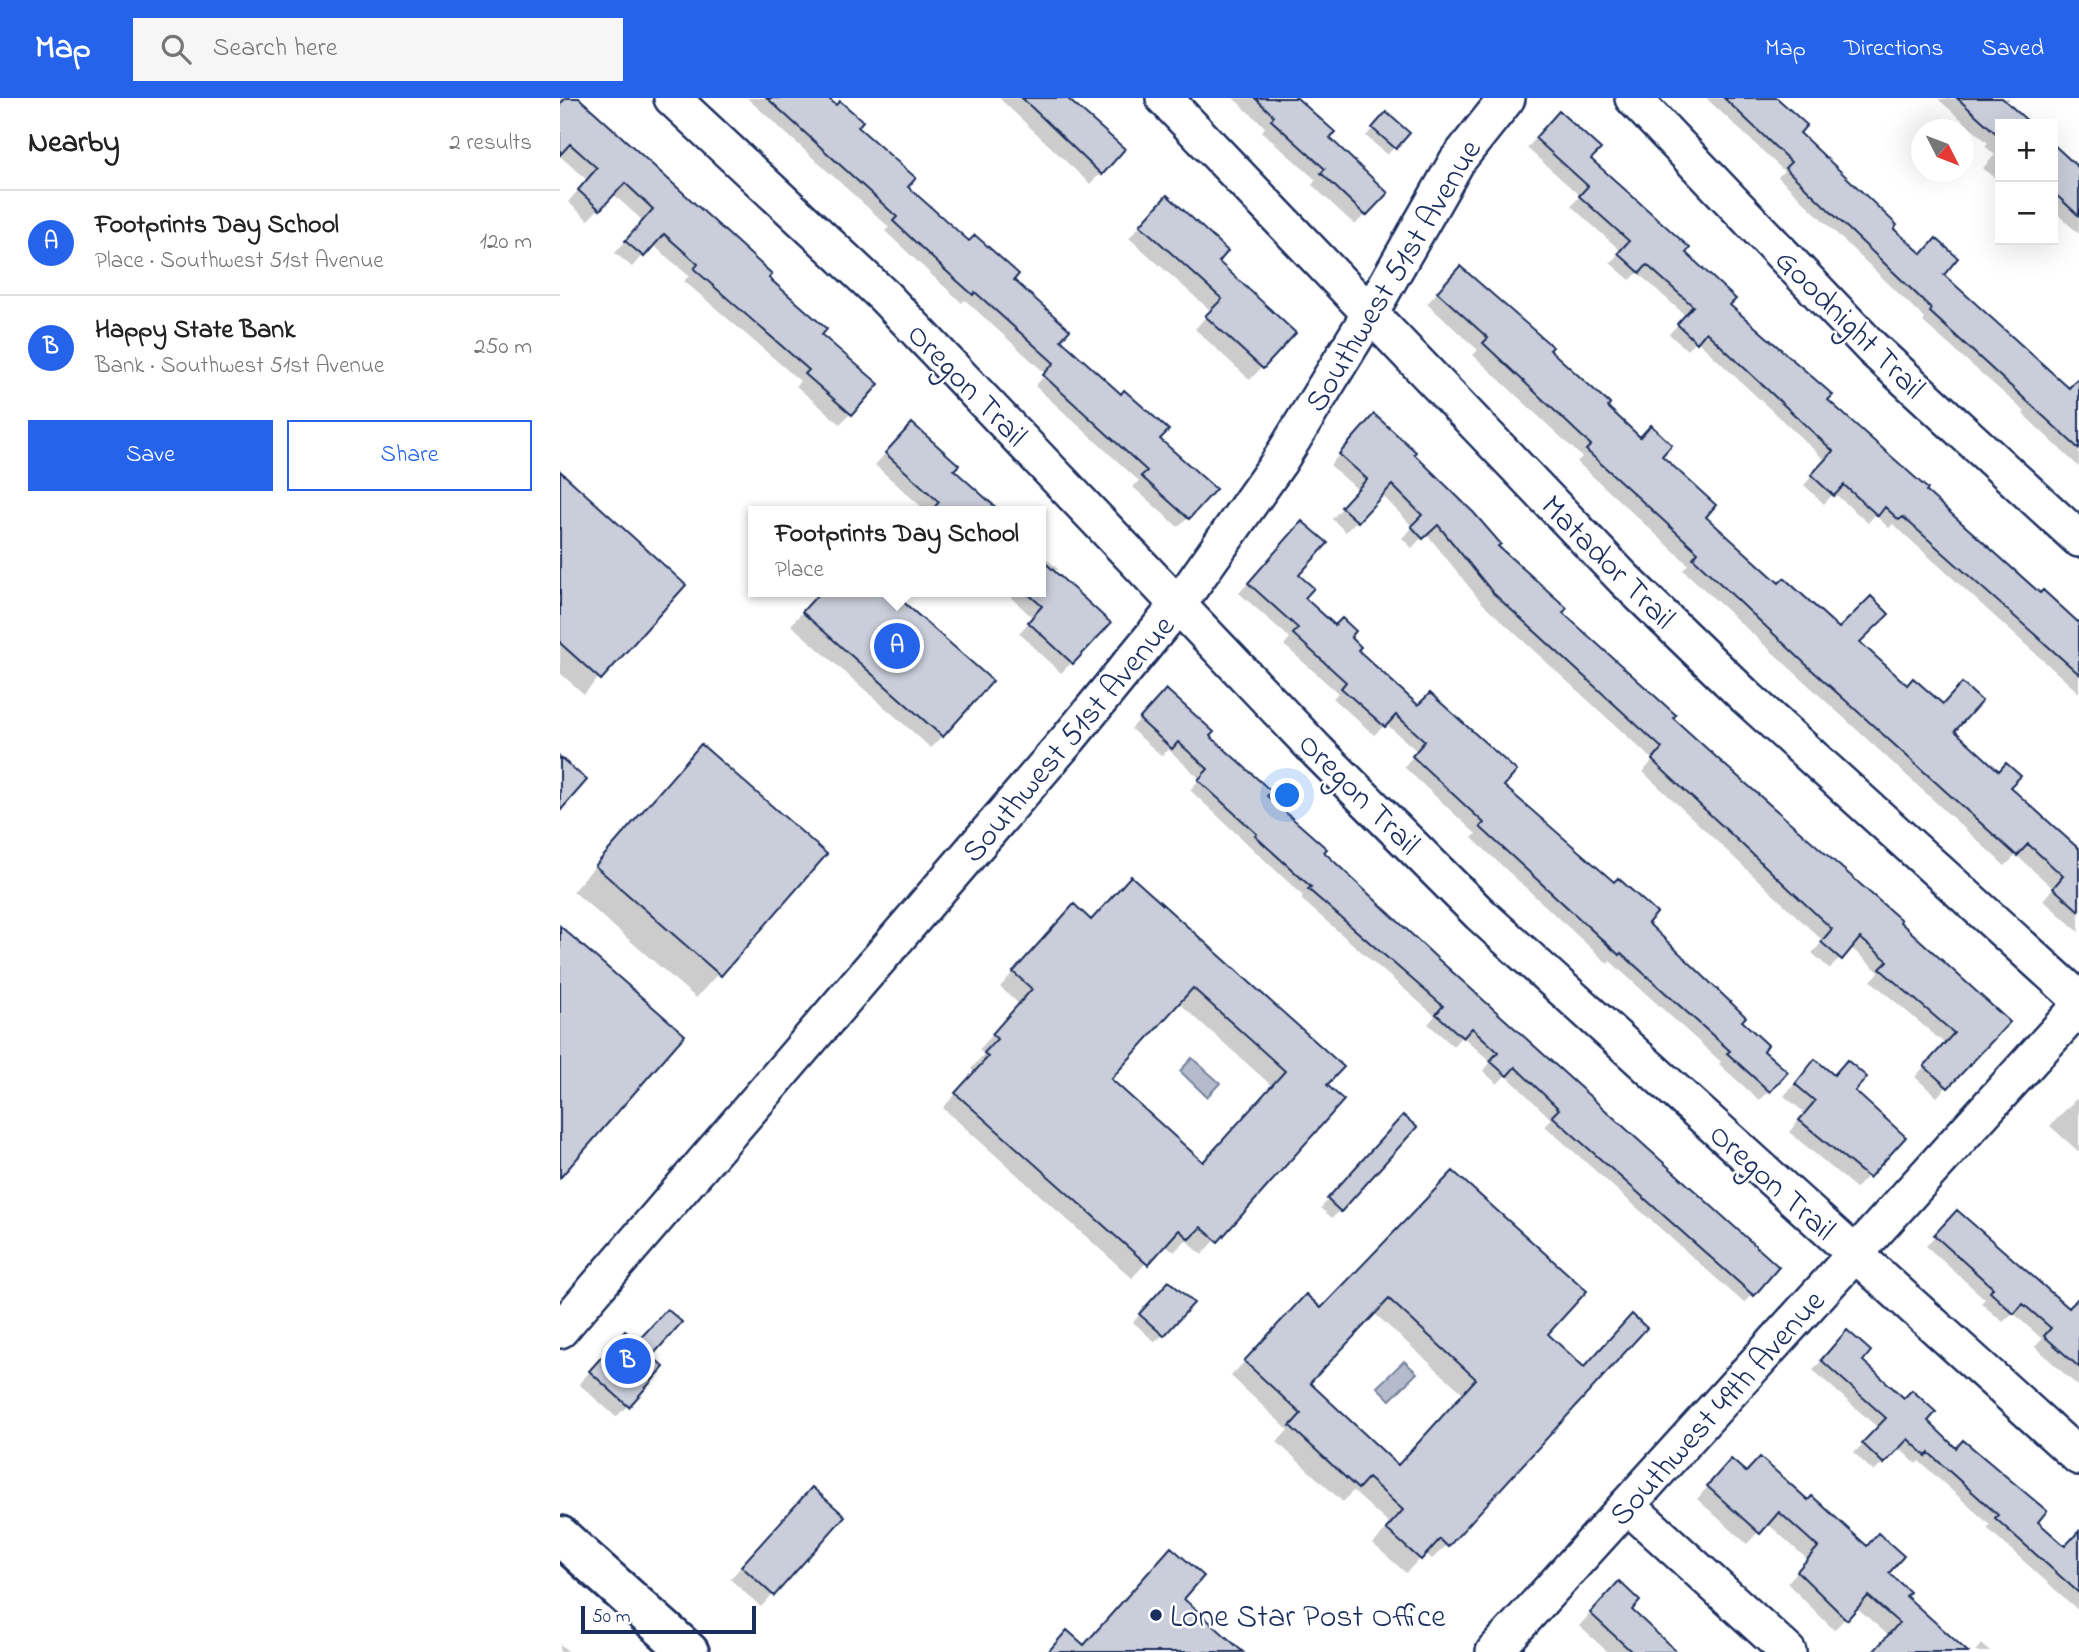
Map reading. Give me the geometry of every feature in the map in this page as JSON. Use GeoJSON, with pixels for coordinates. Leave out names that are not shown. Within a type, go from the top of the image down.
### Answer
{"type":"FeatureCollection","features":[{"type":"Feature","properties":{"kind":"main road"},"geometry":{"type":"LineString","coordinates":[[560,1536],[680,1649]]}},
{"type":"Feature","properties":{"kind":"street","name":"Oregon Trail"},"geometry":{"type":"LineString","coordinates":[[672,98],[885,297],[1318,752],[1480,914],[2079,1457]]}},
{"type":"Feature","properties":{"kind":"street","name":"Matador Trail"},"geometry":{"type":"LineString","coordinates":[[1164,98],[1624,579],[1737,688],[2079,999]]}},
{"type":"Feature","properties":{"kind":"street","name":"Southwest 51st Avenue"},"geometry":{"type":"LineString","coordinates":[[560,1331],[1069,738],[1178,605],[1279,462],[1369,315],[1457,161],[1507,98]]}},
{"type":"Feature","properties":{"kind":"street","name":"Goodnight Trail"},"geometry":{"type":"LineString","coordinates":[[1633,98],[1872,348],[2079,539]]}},
{"type":"Feature","properties":{"kind":"street","name":"Southwest 49th Avenue"},"geometry":{"type":"LineString","coordinates":[[1494,1652],[2079,1007]]}},
{"type":"Feature","properties":{"kind":"street"},"geometry":{"type":"LineString","coordinates":[[1627,1505],[1788,1652]]}},
{"type":"Feature","properties":{"kind":"water"},"geometry":{"type":"Polygon","coordinates":[[[1192,1058],[1220,1083],[1207,1097],[1180,1071],[1192,1058]]]}},
{"type":"Feature","properties":{"kind":"water"},"geometry":{"type":"Polygon","coordinates":[[[1404,1361],[1417,1373],[1390,1400],[1377,1387],[1404,1361]]]}},
{"type":"Feature","properties":{"kind":"building"},"geometry":{"type":"Polygon","coordinates":[[[566,98],[579,98],[772,274],[769,278],[827,329],[822,335],[879,384],[852,415],[805,374],[809,370],[694,269],[698,264],[664,234],[644,257],[625,241],[653,209],[625,183],[600,210],[578,190],[597,168],[570,144],[560,155],[560,104],[566,98]]]}},
{"type":"Feature","properties":{"kind":"building"},"geometry":{"type":"Polygon","coordinates":[[[767,98],[828,98],[836,105],[840,101],[863,121],[858,127],[916,178],[908,187],[969,241],[975,235],[1019,274],[1014,280],[1070,330],[1061,340],[1121,394],[1124,390],[1169,430],[1160,439],[1216,489],[1189,519],[1141,476],[1147,471],[1043,375],[1054,363],[975,292],[973,295],[944,269],[893,221],[897,217],[767,98]]]}},
{"type":"Feature","properties":{"kind":"building"},"geometry":{"type":"Polygon","coordinates":[[[1022,98],[1067,98],[1125,149],[1102,175],[1022,98]]]}},
{"type":"Feature","properties":{"kind":"building"},"geometry":{"type":"Polygon","coordinates":[[[1255,98],[1297,98],[1335,132],[1330,138],[1388,193],[1366,216],[1321,173],[1325,169],[1271,120],[1274,116],[1255,98]]]}},
{"type":"Feature","properties":{"kind":"building"},"geometry":{"type":"Polygon","coordinates":[[[1724,98],[1777,98],[1807,125],[1800,133],[1897,225],[1894,229],[1922,254],[1936,238],[1958,258],[1944,275],[2069,388],[2079,377],[2079,449],[1930,312],[1932,309],[1785,168],[1791,162],[1724,98]]]}},
{"type":"Feature","properties":{"kind":"building"},"geometry":{"type":"Polygon","coordinates":[[[1957,98],[2002,98],[2025,119],[1995,119],[1995,132],[1957,98]]]}},
{"type":"Feature","properties":{"kind":"building"},"geometry":{"type":"Polygon","coordinates":[[[1559,111],[1601,149],[1591,159],[1690,248],[1686,253],[1736,299],[1730,305],[1833,395],[1828,400],[1928,489],[1926,491],[2040,593],[2043,590],[2079,623],[2079,674],[1903,517],[1899,520],[1885,507],[1878,516],[1844,485],[1834,496],[1811,475],[1833,451],[1706,332],[1697,343],[1677,324],[1693,306],[1647,265],[1640,273],[1618,253],[1629,241],[1579,196],[1588,186],[1535,138],[1559,111]]]}},
{"type":"Feature","properties":{"kind":"building"},"geometry":{"type":"Polygon","coordinates":[[[1386,112],[1410,133],[1396,149],[1372,128],[1386,112]]]}},
{"type":"Feature","properties":{"kind":"building"},"geometry":{"type":"Polygon","coordinates":[[[2058,149],[2079,168],[2079,216],[2058,197],[2058,149]]]}},
{"type":"Feature","properties":{"kind":"building"},"geometry":{"type":"Polygon","coordinates":[[[1167,195],[1228,251],[1219,262],[1296,333],[1263,369],[1205,316],[1222,299],[1140,225],[1167,195]]]}},
{"type":"Feature","properties":{"kind":"building"},"geometry":{"type":"Polygon","coordinates":[[[1460,266],[1553,347],[1550,350],[1610,404],[1608,407],[1640,437],[1651,425],[1672,445],[1662,456],[1716,505],[1706,517],[1779,583],[1784,578],[1839,628],[1871,596],[1889,614],[1860,642],[1907,685],[1913,678],[1943,704],[1962,683],[1982,701],[1955,731],[1999,771],[2006,763],[2021,776],[2010,787],[2079,849],[2079,911],[2053,888],[2063,876],[2028,844],[2017,856],[1813,671],[1693,558],[1698,552],[1586,450],[1591,445],[1483,343],[1488,338],[1437,292],[1460,266]]]}},
{"type":"Feature","properties":{"kind":"building"},"geometry":{"type":"Polygon","coordinates":[[[1374,414],[1416,452],[1414,454],[1474,513],[1501,544],[1498,546],[1567,608],[1563,613],[1676,715],[1673,718],[1901,920],[1900,922],[2010,1022],[1948,1088],[1924,1066],[1954,1033],[1880,969],[1888,961],[1860,938],[1842,960],[1821,942],[1832,929],[1652,760],[1662,748],[1493,593],[1438,525],[1423,539],[1411,526],[1422,515],[1392,485],[1358,522],[1341,507],[1367,479],[1339,454],[1374,414]]]}},
{"type":"Feature","properties":{"kind":"building"},"geometry":{"type":"Polygon","coordinates":[[[912,423],[959,465],[954,470],[994,506],[935,506],[939,502],[885,453],[912,423]]]}},
{"type":"Feature","properties":{"kind":"building"},"geometry":{"type":"Polygon","coordinates":[[[560,471],[686,585],[601,680],[560,643],[560,471]]]}},
{"type":"Feature","properties":{"kind":"building"},"geometry":{"type":"Polygon","coordinates":[[[1302,521],[1328,543],[1299,575],[1314,588],[1305,598],[1335,625],[1342,618],[1356,631],[1351,637],[1361,647],[1358,650],[1418,705],[1430,693],[1517,771],[1504,786],[1614,882],[1618,878],[1657,913],[1648,923],[1746,1017],[1742,1021],[1768,1045],[1764,1051],[1788,1072],[1770,1092],[1727,1053],[1730,1051],[1621,953],[1619,955],[1480,827],[1484,823],[1412,756],[1425,741],[1396,715],[1385,727],[1341,688],[1346,682],[1293,634],[1298,628],[1248,583],[1302,521]]]}},
{"type":"Feature","properties":{"kind":"building"},"geometry":{"type":"Polygon","coordinates":[[[1046,563],[1111,623],[1073,664],[1028,622],[1042,606],[1032,597],[1046,597],[1046,563]]]}},
{"type":"Feature","properties":{"kind":"building"},"geometry":{"type":"Polygon","coordinates":[[[816,597],[898,597],[993,681],[943,737],[802,612],[816,597]]]}},
{"type":"Feature","properties":{"kind":"building"},"geometry":{"type":"Polygon","coordinates":[[[1166,689],[1214,732],[1210,736],[1271,791],[1267,796],[1327,849],[1324,852],[1438,959],[1779,1267],[1754,1296],[1552,1116],[1559,1109],[1515,1067],[1507,1076],[1490,1061],[1498,1052],[1472,1028],[1463,1038],[1436,1014],[1443,1006],[1308,889],[1311,887],[1198,780],[1208,769],[1178,742],[1172,749],[1139,719],[1166,689]]]}},
{"type":"Feature","properties":{"kind":"building"},"geometry":{"type":"Polygon","coordinates":[[[701,744],[827,854],[721,976],[595,866],[701,744]]]}},
{"type":"Feature","properties":{"kind":"building"},"geometry":{"type":"Polygon","coordinates":[[[560,757],[587,780],[560,811],[560,757]]]}},
{"type":"Feature","properties":{"kind":"building"},"geometry":{"type":"Polygon","coordinates":[[[1131,876],[1344,1067],[1327,1085],[1344,1100],[1218,1242],[1201,1227],[1189,1239],[1179,1230],[1148,1265],[955,1093],[988,1057],[984,1053],[997,1039],[992,1034],[1032,989],[1013,972],[1074,904],[1091,920],[1131,876]],[[1193,988],[1111,1079],[1203,1162],[1285,1071],[1193,988]]]}},
{"type":"Feature","properties":{"kind":"building"},"geometry":{"type":"Polygon","coordinates":[[[560,926],[685,1035],[560,1178],[560,926]]]}},
{"type":"Feature","properties":{"kind":"building"},"geometry":{"type":"Polygon","coordinates":[[[1815,1059],[1834,1075],[1847,1060],[1867,1077],[1855,1091],[1906,1137],[1869,1178],[1799,1120],[1815,1101],[1795,1084],[1815,1059]]]}},
{"type":"Feature","properties":{"kind":"building"},"geometry":{"type":"Polygon","coordinates":[[[1403,1115],[1417,1127],[1341,1212],[1327,1199],[1403,1115]]]}},
{"type":"Feature","properties":{"kind":"building"},"geometry":{"type":"Polygon","coordinates":[[[1453,1171],[1587,1291],[1548,1334],[1584,1367],[1632,1314],[1647,1328],[1448,1547],[1440,1539],[1421,1560],[1386,1529],[1403,1510],[1368,1478],[1358,1489],[1290,1426],[1301,1414],[1244,1361],[1306,1294],[1321,1308],[1453,1171]],[[1389,1299],[1310,1383],[1398,1465],[1476,1379],[1389,1299]]]}},
{"type":"Feature","properties":{"kind":"building"},"geometry":{"type":"Polygon","coordinates":[[[1957,1210],[2069,1308],[2079,1297],[2079,1367],[2044,1336],[2051,1328],[2023,1304],[2014,1314],[1990,1292],[1993,1288],[1934,1235],[1957,1210]]]}},
{"type":"Feature","properties":{"kind":"building"},"geometry":{"type":"Polygon","coordinates":[[[1169,1281],[1194,1303],[1164,1336],[1139,1314],[1169,1281]]]}},
{"type":"Feature","properties":{"kind":"building"},"geometry":{"type":"Polygon","coordinates":[[[667,1309],[682,1322],[652,1356],[664,1367],[629,1407],[589,1371],[625,1331],[637,1342],[667,1309]]]}},
{"type":"Feature","properties":{"kind":"building"},"geometry":{"type":"Polygon","coordinates":[[[1847,1330],[1871,1351],[1863,1361],[1904,1398],[1912,1390],[1936,1412],[1928,1421],[1956,1448],[1963,1440],[2047,1511],[2038,1522],[2065,1546],[2079,1531],[2079,1593],[1995,1518],[1998,1515],[1929,1453],[1926,1456],[1908,1439],[1884,1464],[1862,1443],[1886,1418],[1821,1360],[1847,1330]]]}},
{"type":"Feature","properties":{"kind":"building"},"geometry":{"type":"Polygon","coordinates":[[[1760,1457],[1808,1500],[1812,1496],[1867,1546],[1878,1533],[1904,1556],[1889,1573],[1910,1592],[1906,1596],[1968,1652],[1873,1652],[1899,1623],[1868,1596],[1847,1620],[1797,1571],[1818,1547],[1779,1512],[1760,1534],[1707,1486],[1731,1459],[1746,1472],[1760,1457]]]}},
{"type":"Feature","properties":{"kind":"building"},"geometry":{"type":"Polygon","coordinates":[[[812,1487],[845,1516],[774,1596],[741,1566],[812,1487]]]}},
{"type":"Feature","properties":{"kind":"building","name":"Lone Star Post Office"},"geometry":{"type":"Polygon","coordinates":[[[1171,1547],[1204,1576],[1184,1599],[1243,1652],[1048,1652],[1067,1630],[1084,1645],[1171,1547]]]}},
{"type":"Feature","properties":{"kind":"building"},"geometry":{"type":"Polygon","coordinates":[[[1619,1581],[1640,1601],[1632,1610],[1677,1652],[1632,1652],[1590,1613],[1619,1581]]]}},
{"type":"Feature","properties":{"kind":"place","name":"Footprints Day School"},"geometry":{"type":"Point","coordinates":[897,646]}},
{"type":"Feature","properties":{"kind":"place","name":"Happy State Bank"},"geometry":{"type":"Point","coordinates":[628,1361]}},
{"type":"Feature","properties":{"kind":"place","name":"Lone Star Post Office"},"geometry":{"type":"Point","coordinates":[1156,1615]}}]}
